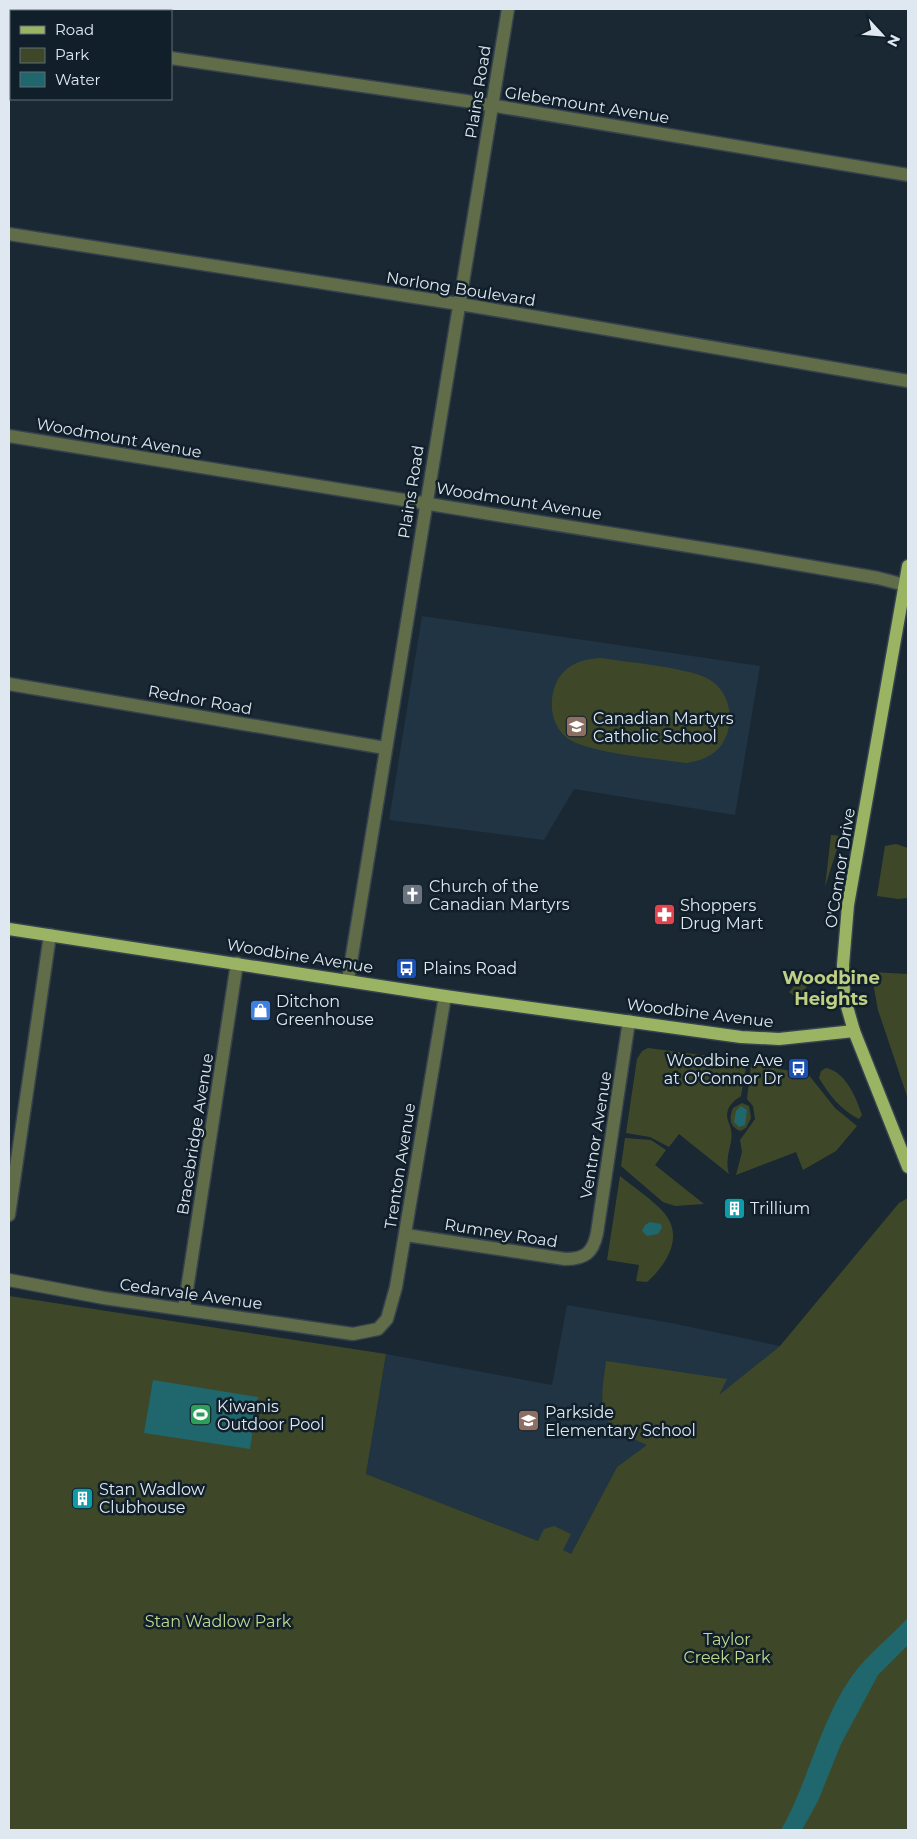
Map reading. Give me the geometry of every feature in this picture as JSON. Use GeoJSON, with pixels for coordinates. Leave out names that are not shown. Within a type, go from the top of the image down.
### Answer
{"type":"FeatureCollection","features":[{"type":"Feature","properties":{"kind":"main road","name":"O'Connor Drive"},"geometry":{"type":"LineString","coordinates":[[908,566],[848,905],[843,965],[844,996],[854,1031],[908,1167]]}},
{"type":"Feature","properties":{"kind":"main road","name":"Woodbine Avenue"},"geometry":{"type":"LineString","coordinates":[[9,929],[445,996],[741,1037],[779,1039],[854,1031]]}},
{"type":"Feature","properties":{"kind":"street"},"geometry":{"type":"LineString","coordinates":[[9,15],[10,9]]}},
{"type":"Feature","properties":{"kind":"street","name":"Plains Road"},"geometry":{"type":"LineString","coordinates":[[348,980],[508,9]]}},
{"type":"Feature","properties":{"kind":"street","name":"Glebemount Avenue"},"geometry":{"type":"LineString","coordinates":[[172,58],[493,106],[908,174]]}},
{"type":"Feature","properties":{"kind":"street","name":"Norlong Boulevard"},"geometry":{"type":"LineString","coordinates":[[9,234],[459,304],[908,381]]}},
{"type":"Feature","properties":{"kind":"street","name":"Woodmount Avenue"},"geometry":{"type":"LineString","coordinates":[[9,436],[285,482],[426,502],[878,578],[905,585]]}},
{"type":"Feature","properties":{"kind":"street","name":"Rednor Road"},"geometry":{"type":"LineString","coordinates":[[9,684],[385,748]]}},
{"type":"Feature","properties":{"kind":"street"},"geometry":{"type":"LineString","coordinates":[[9,1215],[50,935]]}},
{"type":"Feature","properties":{"kind":"street","name":"Bracebridge Avenue"},"geometry":{"type":"LineString","coordinates":[[184,1309],[237,963]]}},
{"type":"Feature","properties":{"kind":"street","name":"Trenton Avenue"},"geometry":{"type":"LineString","coordinates":[[370,1332],[378,1329],[387,1319],[392,1306],[406,1235],[445,996]]}},
{"type":"Feature","properties":{"kind":"street","name":"Ventnor Avenue"},"geometry":{"type":"LineString","coordinates":[[590,1254],[598,1224],[629,1021]]}},
{"type":"Feature","properties":{"kind":"street","name":"Rumney Road"},"geometry":{"type":"LineString","coordinates":[[406,1235],[565,1259],[580,1259],[590,1254]]}},
{"type":"Feature","properties":{"kind":"street","name":"Cedarvale Avenue"},"geometry":{"type":"LineString","coordinates":[[9,1280],[184,1309],[353,1334],[370,1332]]}},
{"type":"Feature","properties":{"kind":"shaded area","name":"Canadian Martyrs Catholic School"},"geometry":{"type":"Polygon","coordinates":[[[422,616],[760,666],[735,815],[574,789],[544,840],[389,820],[422,616]]]}},
{"type":"Feature","properties":{"kind":"shaded area","name":"Parkside Elementary School"},"geometry":{"type":"Polygon","coordinates":[[[567,1305],[671,1323],[780,1346],[718,1396],[617,1467],[571,1554],[366,1474],[386,1354],[552,1385],[567,1305]]]}},
{"type":"Feature","properties":{"kind":"green space"},"geometry":{"type":"Polygon","coordinates":[[[601,658],[689,672],[710,680],[721,690],[728,704],[730,719],[724,741],[716,751],[706,758],[686,763],[593,749],[570,740],[559,729],[553,716],[552,701],[555,686],[563,673],[574,664],[601,658]]]}},
{"type":"Feature","properties":{"kind":"green space"},"geometry":{"type":"Polygon","coordinates":[[[831,835],[841,836],[825,887],[831,835]]]}},
{"type":"Feature","properties":{"kind":"green space"},"geometry":{"type":"Polygon","coordinates":[[[896,844],[908,848],[908,898],[898,899],[877,896],[885,846],[896,844]]]}},
{"type":"Feature","properties":{"kind":"green space"},"geometry":{"type":"Polygon","coordinates":[[[808,970],[812,975],[810,982],[801,995],[794,996],[789,992],[808,970]]]}},
{"type":"Feature","properties":{"kind":"green space"},"geometry":{"type":"Polygon","coordinates":[[[871,972],[908,974],[908,1099],[878,1010],[871,972]]]}},
{"type":"Feature","properties":{"kind":"green space"},"geometry":{"type":"Polygon","coordinates":[[[648,1048],[747,1061],[741,1096],[731,1104],[727,1113],[732,1135],[728,1161],[729,1174],[679,1134],[669,1147],[650,1137],[626,1133],[637,1059],[642,1051],[648,1048]]]}},
{"type":"Feature","properties":{"kind":"green space"},"geometry":{"type":"Polygon","coordinates":[[[751,1064],[808,1074],[835,1108],[857,1126],[836,1151],[803,1170],[796,1152],[736,1175],[742,1152],[740,1140],[755,1119],[753,1106],[747,1099],[751,1064]]]}},
{"type":"Feature","properties":{"kind":"green space"},"geometry":{"type":"Polygon","coordinates":[[[826,1068],[833,1070],[845,1080],[857,1101],[862,1115],[859,1119],[841,1107],[823,1085],[819,1078],[821,1071],[826,1068]]]}},
{"type":"Feature","properties":{"kind":"green space"},"geometry":{"type":"Polygon","coordinates":[[[742,1103],[749,1106],[751,1118],[746,1128],[740,1131],[732,1124],[731,1115],[733,1108],[742,1103]]]}},
{"type":"Feature","properties":{"kind":"green space"},"geometry":{"type":"Polygon","coordinates":[[[625,1138],[651,1140],[666,1150],[655,1165],[704,1204],[675,1206],[663,1202],[621,1166],[625,1138]]]}},
{"type":"Feature","properties":{"kind":"green space"},"geometry":{"type":"Polygon","coordinates":[[[620,1176],[661,1209],[670,1223],[673,1232],[673,1242],[666,1259],[647,1282],[636,1281],[639,1265],[607,1260],[620,1176]]]}},
{"type":"Feature","properties":{"kind":"green space"},"geometry":{"type":"Polygon","coordinates":[[[908,1198],[908,1830],[9,1830],[9,1296],[386,1354],[366,1474],[538,1541],[544,1529],[554,1526],[571,1534],[563,1550],[571,1554],[617,1467],[647,1445],[615,1429],[605,1415],[602,1397],[606,1361],[727,1379],[719,1395],[780,1346],[899,1203],[908,1198]]]}},
{"type":"Feature","properties":{"kind":"water"},"geometry":{"type":"Polygon","coordinates":[[[741,1106],[747,1110],[745,1125],[739,1127],[734,1122],[736,1111],[741,1106]]]}},
{"type":"Feature","properties":{"kind":"water"},"geometry":{"type":"Polygon","coordinates":[[[650,1222],[661,1224],[662,1228],[658,1234],[647,1236],[642,1231],[645,1225],[650,1222]]]}},
{"type":"Feature","properties":{"kind":"water","name":"Kiwanis Outdoor Pool"},"geometry":{"type":"Polygon","coordinates":[[[153,1380],[258,1397],[250,1449],[144,1433],[153,1380]]]}},
{"type":"Feature","properties":{"kind":"water"},"geometry":{"type":"Polygon","coordinates":[[[908,1618],[908,1645],[878,1675],[841,1744],[818,1801],[802,1830],[781,1830],[799,1792],[822,1732],[841,1694],[852,1676],[865,1661],[908,1618]]]}},
{"type":"Feature","properties":{"kind":"place","name":"Canadian Martyrs Catholic School"},"geometry":{"type":"Point","coordinates":[577,727]}},
{"type":"Feature","properties":{"kind":"place","name":"Church of the Canadian Martyrs"},"geometry":{"type":"Point","coordinates":[413,895]}},
{"type":"Feature","properties":{"kind":"place","name":"Shoppers Drug Mart"},"geometry":{"type":"Point","coordinates":[664,914]}},
{"type":"Feature","properties":{"kind":"place","name":"Plains Road"},"geometry":{"type":"Point","coordinates":[407,968]}},
{"type":"Feature","properties":{"kind":"place","name":"Ditchon Greenhouse"},"geometry":{"type":"Point","coordinates":[260,1010]}},
{"type":"Feature","properties":{"kind":"place","name":"Woodbine Ave at O'Connor Dr"},"geometry":{"type":"Point","coordinates":[799,1069]}},
{"type":"Feature","properties":{"kind":"place","name":"Trillium"},"geometry":{"type":"Point","coordinates":[734,1208]}},
{"type":"Feature","properties":{"kind":"place","name":"Kiwanis Outdoor Pool"},"geometry":{"type":"Point","coordinates":[201,1415]}},
{"type":"Feature","properties":{"kind":"place","name":"Parkside Elementary School"},"geometry":{"type":"Point","coordinates":[529,1421]}},
{"type":"Feature","properties":{"kind":"place","name":"Stan Wadlow Clubhouse"},"geometry":{"type":"Point","coordinates":[83,1498]}},
{"type":"Feature","properties":{"kind":"district","name":"Woodbine Heights"},"geometry":{"type":"Point","coordinates":[831,988]}},
{"type":"Feature","properties":{"kind":"park label","name":"Stan Wadlow Park"},"geometry":{"type":"Point","coordinates":[218,1621]}},
{"type":"Feature","properties":{"kind":"park label","name":"Taylor Creek Park"},"geometry":{"type":"Point","coordinates":[727,1648]}}]}
